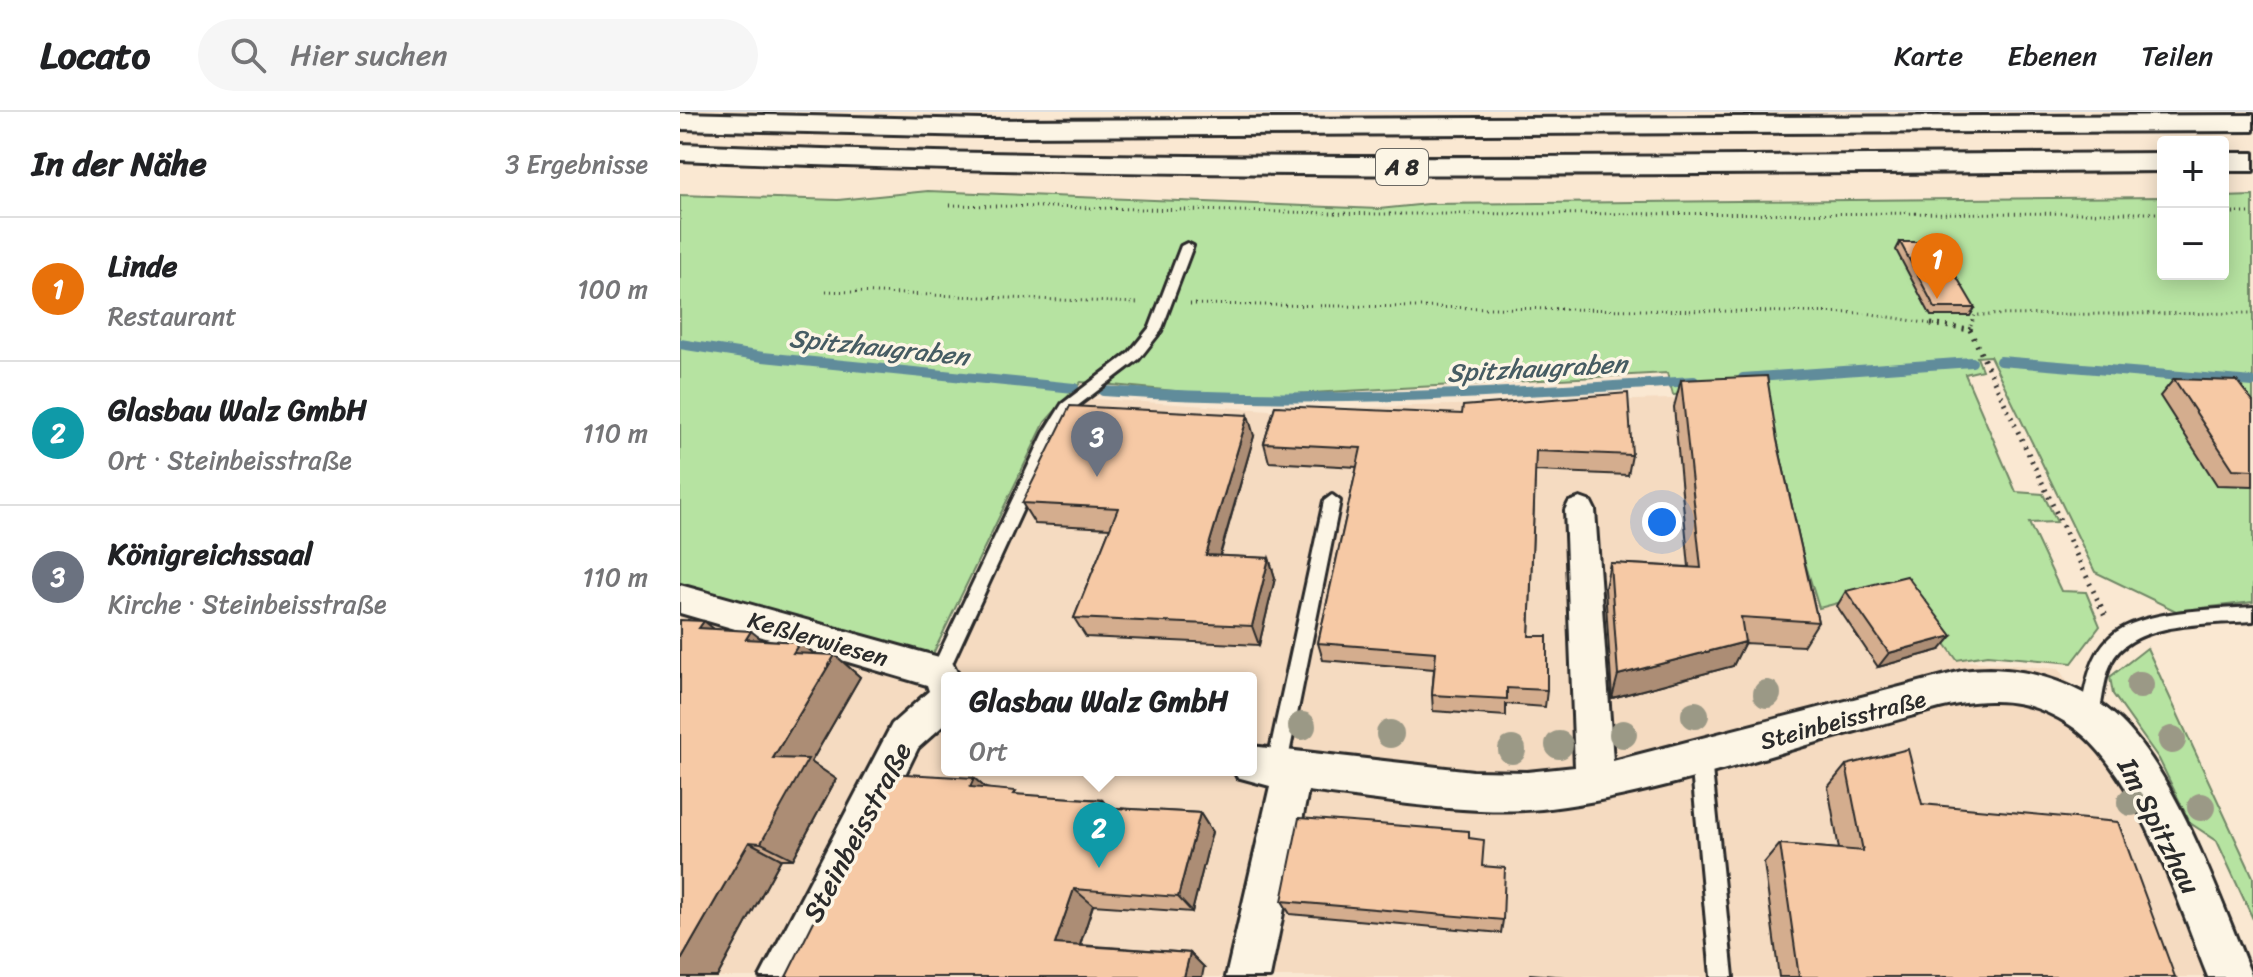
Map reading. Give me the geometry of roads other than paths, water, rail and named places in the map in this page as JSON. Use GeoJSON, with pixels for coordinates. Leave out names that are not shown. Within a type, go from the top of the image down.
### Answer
{"type":"FeatureCollection","features":[{"type":"Feature","properties":{"kind":"highway","name":"A 8"},"geometry":{"type":"LineString","coordinates":[[680,121],[980,128],[2253,123]]}},
{"type":"Feature","properties":{"kind":"highway","name":"A 8"},"geometry":{"type":"LineString","coordinates":[[680,152],[970,163],[1244,167],[2157,162]]}},
{"type":"Feature","properties":{"kind":"highway"},"geometry":{"type":"LineString","coordinates":[[2229,162],[2253,162]]}},
{"type":"Feature","properties":{"kind":"street"},"geometry":{"type":"LineString","coordinates":[[1580,510],[1595,784]]}},
{"type":"Feature","properties":{"kind":"street","name":"Keßlerwiesen"},"geometry":{"type":"LineString","coordinates":[[680,599],[941,686]]}},
{"type":"Feature","properties":{"kind":"street","name":"Steinbeisstraße"},"geometry":{"type":"LineString","coordinates":[[1273,768],[1492,791],[1543,790],[1595,784],[1701,759],[1870,710],[1971,686],[2002,685],[2031,690],[2061,700],[2089,716]]}},
{"type":"Feature","properties":{"kind":"street","name":"Steinbeisstraße"},"geometry":{"type":"LineString","coordinates":[[782,977],[905,736],[941,691]]}},
{"type":"Feature","properties":{"kind":"street","name":"Im Spitzhau"},"geometry":{"type":"LineString","coordinates":[[2089,716],[2113,738],[2162,819],[2230,977]]}},
{"type":"Feature","properties":{"kind":"street"},"geometry":{"type":"LineString","coordinates":[[1248,977],[1273,768]]}},
{"type":"Feature","properties":{"kind":"lane"},"geometry":{"type":"LineString","coordinates":[[950,672],[1055,427],[1067,407],[1134,356],[1156,328],[1187,246]]}},
{"type":"Feature","properties":{"kind":"lane"},"geometry":{"type":"LineString","coordinates":[[1273,768],[1332,501]]}},
{"type":"Feature","properties":{"kind":"lane"},"geometry":{"type":"LineString","coordinates":[[2089,716],[2097,673],[2117,640],[2165,622],[2253,614]]}},
{"type":"Feature","properties":{"kind":"lane"},"geometry":{"type":"LineString","coordinates":[[1701,759],[1722,977]]}},
{"type":"Feature","properties":{"kind":"waterway","name":"Spitzhaugraben"},"geometry":{"type":"LineString","coordinates":[[680,344],[763,357],[1074,388]]}},
{"type":"Feature","properties":{"kind":"waterway","name":"Spitzhaugraben"},"geometry":{"type":"LineString","coordinates":[[2000,361],[2253,382]]}},
{"type":"Feature","properties":{"kind":"waterway","name":"Spitzhaugraben"},"geometry":{"type":"LineString","coordinates":[[1743,378],[1972,362]]}},
{"type":"Feature","properties":{"kind":"waterway","name":"Spitzhaugraben"},"geometry":{"type":"LineString","coordinates":[[1103,391],[1251,397],[1399,396],[1694,381]]}},
{"type":"Feature","properties":{"kind":"place","name":"Linde"},"geometry":{"type":"Point","coordinates":[1937,299]}},
{"type":"Feature","properties":{"kind":"place","name":"Königreichssaal"},"geometry":{"type":"Point","coordinates":[1097,477]}},
{"type":"Feature","properties":{"kind":"place","name":"Glasbau Walz GmbH"},"geometry":{"type":"Point","coordinates":[1099,868]}}]}
